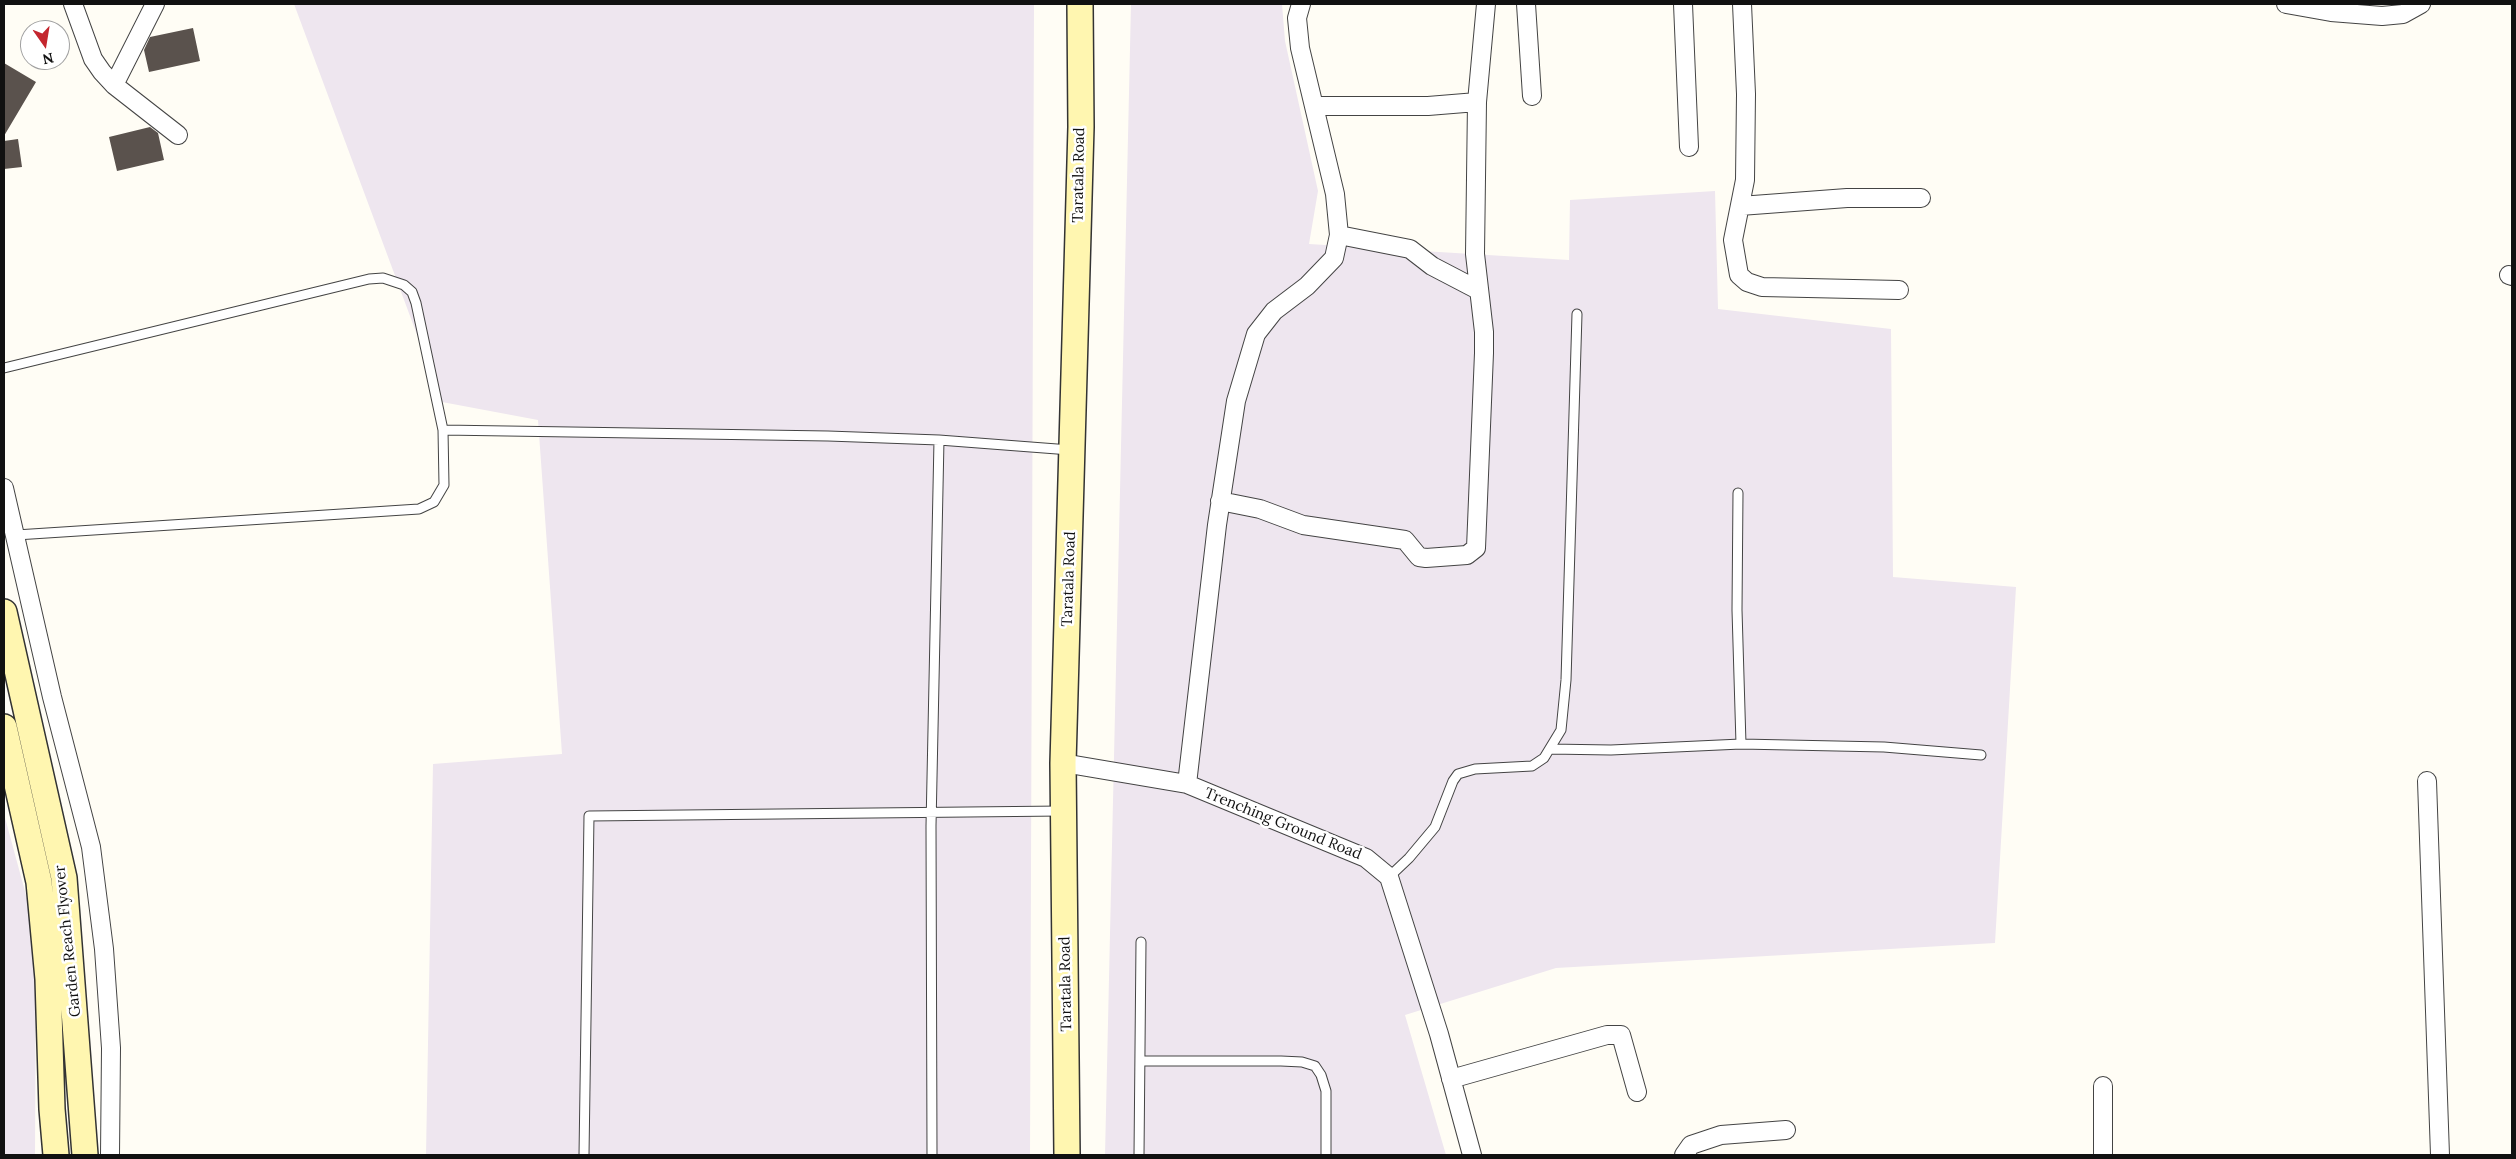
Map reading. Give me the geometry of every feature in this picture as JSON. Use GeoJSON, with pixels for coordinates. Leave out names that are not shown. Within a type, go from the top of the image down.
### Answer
{"type":"FeatureCollection","features":[{"type":"Feature","properties":{"kind":"street"},"geometry":{"type":"LineString","coordinates":[[72,4],[93,58],[114,85],[178,135]]}},
{"type":"Feature","properties":{"kind":"street"},"geometry":{"type":"LineString","coordinates":[[114,85],[155,4]]}},
{"type":"Feature","properties":{"kind":"street","name":"Taratala Road"},"geometry":{"type":"LineString","coordinates":[[1067,1155],[1063,763],[1073,450],[1080,128],[1080,4]]}},
{"type":"Feature","properties":{"kind":"street"},"geometry":{"type":"LineString","coordinates":[[1187,784],[1220,501],[1236,401],[1256,334],[1274,312],[1307,286],[1334,258],[1339,235],[1335,194],[1300,48],[1297,18],[1301,4]]}},
{"type":"Feature","properties":{"kind":"street"},"geometry":{"type":"LineString","coordinates":[[1220,501],[1260,509],[1303,525],[1405,540],[1419,556],[1426,558],[1467,555],[1472,552],[1477,542],[1484,353],[1484,332],[1475,254],[1477,102],[1486,4]]}},
{"type":"Feature","properties":{"kind":"street"},"geometry":{"type":"LineString","coordinates":[[1526,4],[1532,96]]}},
{"type":"Feature","properties":{"kind":"street"},"geometry":{"type":"LineString","coordinates":[[1683,4],[1689,147]]}},
{"type":"Feature","properties":{"kind":"street"},"geometry":{"type":"LineString","coordinates":[[1742,4],[1746,104],[1745,180],[1733,240],[1734,259],[1739,275],[1747,282],[1762,287],[1899,290]]}},
{"type":"Feature","properties":{"kind":"street"},"geometry":{"type":"LineString","coordinates":[[2286,4],[2331,12],[2382,16],[2403,14],[2421,4]]}},
{"type":"Feature","properties":{"kind":"street"},"geometry":{"type":"LineString","coordinates":[[1314,106],[1428,106],[1477,102]]}},
{"type":"Feature","properties":{"kind":"street"},"geometry":{"type":"LineString","coordinates":[[1740,206],[1847,198],[1921,198]]}},
{"type":"Feature","properties":{"kind":"street"},"geometry":{"type":"LineString","coordinates":[[1339,235],[1410,249],[1432,266],[1478,290]]}},
{"type":"Feature","properties":{"kind":"street"},"geometry":{"type":"LineString","coordinates":[[4,488],[52,697],[90,847],[104,949],[111,1048],[110,1155]]}},
{"type":"Feature","properties":{"kind":"street","name":"Garden Reach Flyover"},"geometry":{"type":"LineString","coordinates":[[4,612],[64,878],[85,1155]]}},
{"type":"Feature","properties":{"kind":"street","name":"Garden Reach Flyover"},"geometry":{"type":"LineString","coordinates":[[4,727],[39,882],[48,979],[52,1109],[56,1155]]}},
{"type":"Feature","properties":{"kind":"street","name":"Trenching Ground Road"},"geometry":{"type":"LineString","coordinates":[[1063,763],[1187,784],[1366,858],[1389,876]]}},
{"type":"Feature","properties":{"kind":"street"},"geometry":{"type":"LineString","coordinates":[[2427,782],[2440,1155]]}},
{"type":"Feature","properties":{"kind":"street"},"geometry":{"type":"LineString","coordinates":[[1389,876],[1407,928],[1472,1155]]}},
{"type":"Feature","properties":{"kind":"street"},"geometry":{"type":"LineString","coordinates":[[1451,1079],[1608,1035],[1621,1035],[1636,1092]]}},
{"type":"Feature","properties":{"kind":"street"},"geometry":{"type":"LineString","coordinates":[[2102,1086],[2103,1155]]}},
{"type":"Feature","properties":{"kind":"street"},"geometry":{"type":"LineString","coordinates":[[1684,1155],[1691,1145],[1720,1135],[1786,1130]]}},
{"type":"Feature","properties":{"kind":"lane"},"geometry":{"type":"LineString","coordinates":[[4,368],[369,279],[391,279],[404,285],[412,292],[416,303],[443,430],[444,484],[434,502],[419,509],[16,535]]}},
{"type":"Feature","properties":{"kind":"lane"},"geometry":{"type":"LineString","coordinates":[[1389,876],[1409,858],[1435,828],[1453,781],[1458,774],[1475,769],[1532,766],[1544,758],[1561,730],[1566,680],[1577,314]]}},
{"type":"Feature","properties":{"kind":"lane"},"geometry":{"type":"LineString","coordinates":[[443,430],[828,436],[940,440],[1073,450]]}},
{"type":"Feature","properties":{"kind":"lane"},"geometry":{"type":"LineString","coordinates":[[932,1155],[931,811],[940,440]]}},
{"type":"Feature","properties":{"kind":"lane"},"geometry":{"type":"LineString","coordinates":[[1738,494],[1737,610],[1741,744]]}},
{"type":"Feature","properties":{"kind":"lane"},"geometry":{"type":"LineString","coordinates":[[1550,749],[1611,750],[1741,744],[1884,747],[1980,755]]}},
{"type":"Feature","properties":{"kind":"lane"},"geometry":{"type":"LineString","coordinates":[[584,1155],[589,816],[1064,811]]}},
{"type":"Feature","properties":{"kind":"lane"},"geometry":{"type":"LineString","coordinates":[[1139,1155],[1141,942]]}},
{"type":"Feature","properties":{"kind":"lane"},"geometry":{"type":"LineString","coordinates":[[1140,1061],[1281,1061],[1302,1062],[1315,1066],[1321,1075],[1326,1091],[1326,1155]]}},
{"type":"Feature","properties":{"kind":"shaded area"},"geometry":{"type":"Polygon","coordinates":[[[294,4],[1034,4],[1030,1155],[426,1155],[433,764],[562,754],[538,420],[442,402],[294,4]]]}},
{"type":"Feature","properties":{"kind":"shaded area"},"geometry":{"type":"Polygon","coordinates":[[[1131,4],[1282,4],[1285,41],[1318,191],[1309,244],[1569,260],[1570,200],[1715,191],[1718,309],[1891,329],[1893,577],[2016,587],[1995,943],[1556,968],[1405,1015],[1446,1155],[1105,1155],[1131,4]]]}},
{"type":"Feature","properties":{"kind":"shaded area"},"geometry":{"type":"Polygon","coordinates":[[[4,814],[36,932],[35,1155],[4,1155],[4,814]]]}},
{"type":"Feature","properties":{"kind":"building"},"geometry":{"type":"Polygon","coordinates":[[[193,28],[200,61],[149,72],[144,50],[150,37],[193,28]]]}},
{"type":"Feature","properties":{"kind":"building"},"geometry":{"type":"Polygon","coordinates":[[[4,63],[36,82],[4,136],[4,63]]]}},
{"type":"Feature","properties":{"kind":"building"},"geometry":{"type":"Polygon","coordinates":[[[150,127],[158,133],[164,160],[117,171],[109,137],[150,127]]]}},
{"type":"Feature","properties":{"kind":"building"},"geometry":{"type":"Polygon","coordinates":[[[18,139],[22,167],[4,169],[4,141],[18,139]]]}}]}
